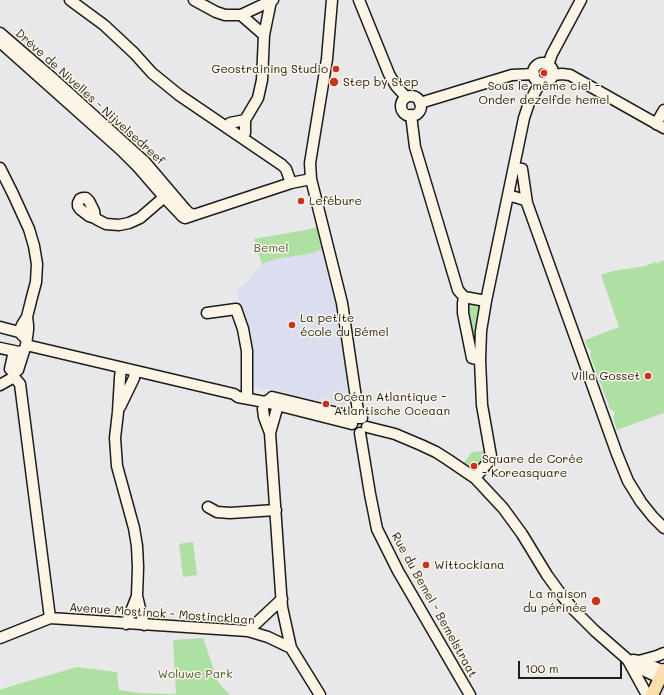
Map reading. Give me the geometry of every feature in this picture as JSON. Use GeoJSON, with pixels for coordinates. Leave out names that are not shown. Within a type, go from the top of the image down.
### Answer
{"type":"FeatureCollection","features":[{"type":"Feature","properties":{"kind":"main road"},"geometry":{"type":"LineString","coordinates":[[652,695],[663,673]]}},
{"type":"Feature","properties":{"kind":"street"},"geometry":{"type":"LineString","coordinates":[[70,0],[104,25],[134,53],[152,73],[178,95],[282,165],[286,169],[292,183]]}},
{"type":"Feature","properties":{"kind":"street"},"geometry":{"type":"LineString","coordinates":[[194,0],[216,12],[225,15],[241,16],[272,1]]}},
{"type":"Feature","properties":{"kind":"street"},"geometry":{"type":"LineString","coordinates":[[332,0],[327,59],[310,163],[311,180],[342,303],[356,401],[356,420]]}},
{"type":"Feature","properties":{"kind":"street"},"geometry":{"type":"LineString","coordinates":[[359,0],[389,74],[396,86],[406,97]]}},
{"type":"Feature","properties":{"kind":"street"},"geometry":{"type":"LineString","coordinates":[[548,65],[552,54],[582,0]]}},
{"type":"Feature","properties":{"kind":"street"},"geometry":{"type":"LineString","coordinates":[[242,138],[245,133],[245,120],[258,98],[262,80],[264,35],[272,1]]}},
{"type":"Feature","properties":{"kind":"street"},"geometry":{"type":"LineString","coordinates":[[241,16],[264,35]]}},
{"type":"Feature","properties":{"kind":"street","name":"Drève de Nivelles - Nijvelsedreef"},"geometry":{"type":"LineString","coordinates":[[0,32],[145,162],[167,194]]}},
{"type":"Feature","properties":{"kind":"street","name":"Drève de Nivelles - Nijvelsedreef"},"geometry":{"type":"LineString","coordinates":[[0,42],[121,150],[167,194],[194,216],[292,183],[311,180]]}},
{"type":"Feature","properties":{"kind":"street"},"geometry":{"type":"LineString","coordinates":[[538,65],[548,65],[552,69],[553,75],[547,82],[540,83],[535,79],[534,70],[538,65]]}},
{"type":"Feature","properties":{"kind":"street"},"geometry":{"type":"LineString","coordinates":[[420,103],[512,74],[534,74]]}},
{"type":"Feature","properties":{"kind":"street"},"geometry":{"type":"LineString","coordinates":[[553,75],[570,75],[660,126],[664,110]]}},
{"type":"Feature","properties":{"kind":"street"},"geometry":{"type":"LineString","coordinates":[[476,478],[491,456],[482,405],[480,360],[481,331],[524,118],[529,103],[540,83]]}},
{"type":"Feature","properties":{"kind":"street"},"geometry":{"type":"LineString","coordinates":[[408,96],[416,98],[420,103],[417,113],[411,115],[405,114],[401,109],[402,102],[408,96]]}},
{"type":"Feature","properties":{"kind":"street"},"geometry":{"type":"LineString","coordinates":[[411,115],[415,146],[458,290],[464,297],[486,301]]}},
{"type":"Feature","properties":{"kind":"street"},"geometry":{"type":"LineString","coordinates":[[227,128],[230,123],[245,120]]}},
{"type":"Feature","properties":{"kind":"street"},"geometry":{"type":"LineString","coordinates":[[0,168],[26,222],[34,246],[37,264],[36,282],[27,317],[20,332]]}},
{"type":"Feature","properties":{"kind":"street"},"geometry":{"type":"LineString","coordinates":[[514,168],[522,169],[527,203],[628,481],[641,502],[664,528]]}},
{"type":"Feature","properties":{"kind":"street"},"geometry":{"type":"LineString","coordinates":[[95,218],[101,222],[111,225],[129,223],[140,218],[167,194]]}},
{"type":"Feature","properties":{"kind":"street"},"geometry":{"type":"LineString","coordinates":[[508,195],[525,200],[527,203]]}},
{"type":"Feature","properties":{"kind":"street"},"geometry":{"type":"LineString","coordinates":[[464,297],[462,303],[463,313],[472,358],[480,360]]}},
{"type":"Feature","properties":{"kind":"street"},"geometry":{"type":"LineString","coordinates":[[207,313],[236,309],[243,329],[246,351],[247,395]]}},
{"type":"Feature","properties":{"kind":"street"},"geometry":{"type":"LineString","coordinates":[[27,317],[28,325],[21,349],[10,369],[20,384],[50,618]]}},
{"type":"Feature","properties":{"kind":"street"},"geometry":{"type":"LineString","coordinates":[[0,327],[20,332],[24,337],[21,349]]}},
{"type":"Feature","properties":{"kind":"street"},"geometry":{"type":"LineString","coordinates":[[0,348],[21,349],[122,368],[356,420],[364,419],[367,424],[364,430],[395,434],[431,449],[476,478],[503,508],[522,534],[547,575],[563,597],[595,631],[635,661],[663,673]]}},
{"type":"Feature","properties":{"kind":"street"},"geometry":{"type":"LineString","coordinates":[[122,368],[115,438],[117,466],[134,528],[138,567],[136,596],[126,624]]}},
{"type":"Feature","properties":{"kind":"street"},"geometry":{"type":"LineString","coordinates":[[118,412],[134,378],[135,371]]}},
{"type":"Feature","properties":{"kind":"street"},"geometry":{"type":"LineString","coordinates":[[0,385],[14,375]]}},
{"type":"Feature","properties":{"kind":"street"},"geometry":{"type":"LineString","coordinates":[[234,394],[238,397],[342,414],[356,420]]}},
{"type":"Feature","properties":{"kind":"street"},"geometry":{"type":"LineString","coordinates":[[342,414],[356,401]]}},
{"type":"Feature","properties":{"kind":"street"},"geometry":{"type":"LineString","coordinates":[[272,402],[263,409],[264,417],[270,433],[282,607],[291,648],[320,695]]}},
{"type":"Feature","properties":{"kind":"street","name":"Rue du Bemel - Bemelstraat"},"geometry":{"type":"LineString","coordinates":[[364,430],[370,494],[377,529],[398,571],[470,695]]}},
{"type":"Feature","properties":{"kind":"street"},"geometry":{"type":"LineString","coordinates":[[208,508],[217,512],[230,513],[276,510]]}},
{"type":"Feature","properties":{"kind":"street"},"geometry":{"type":"LineString","coordinates":[[136,596],[144,625]]}},
{"type":"Feature","properties":{"kind":"street"},"geometry":{"type":"LineString","coordinates":[[248,631],[282,599]]}},
{"type":"Feature","properties":{"kind":"street","name":"Avenue Mostinck - Mostincklaan"},"geometry":{"type":"LineString","coordinates":[[0,638],[50,618],[248,631],[268,637],[291,648]]}},
{"type":"Feature","properties":{"kind":"street"},"geometry":{"type":"LineString","coordinates":[[635,661],[664,653]]}},
{"type":"Feature","properties":{"kind":"street"},"geometry":{"type":"LineString","coordinates":[[635,661],[647,695]]}},
{"type":"Feature","properties":{"kind":"shaded area","name":"La petite école du Bémel"},"geometry":{"type":"Polygon","coordinates":[[[323,249],[337,303],[350,400],[344,406],[253,387],[251,385],[244,315],[236,291],[245,284],[262,264],[276,259],[308,254],[323,249]]]}},
{"type":"Feature","properties":{"kind":"green space","name":"Bemel"},"geometry":{"type":"Polygon","coordinates":[[[317,227],[323,249],[308,254],[276,259],[262,264],[254,239],[317,227]]]}},
{"type":"Feature","properties":{"kind":"green space"},"geometry":{"type":"Polygon","coordinates":[[[664,260],[664,413],[617,430],[613,418],[615,412],[610,409],[590,355],[590,349],[588,348],[585,340],[619,327],[601,275],[613,271],[645,266],[656,262],[657,264],[664,260]]]}},
{"type":"Feature","properties":{"kind":"green space"},"geometry":{"type":"Polygon","coordinates":[[[466,300],[482,303],[477,346],[474,355],[466,300]]]}},
{"type":"Feature","properties":{"kind":"green space"},"geometry":{"type":"Polygon","coordinates":[[[486,451],[483,460],[479,465],[474,467],[463,464],[472,452],[486,451]]]}},
{"type":"Feature","properties":{"kind":"green space"},"geometry":{"type":"Polygon","coordinates":[[[193,542],[197,575],[183,577],[179,544],[193,542]]]}},
{"type":"Feature","properties":{"kind":"green space","name":"Woluwe Park"},"geometry":{"type":"Polygon","coordinates":[[[203,638],[218,682],[230,695],[0,695],[0,690],[5,688],[77,667],[117,672],[119,690],[140,693],[176,694],[173,640],[203,638]]]}},
{"type":"Feature","properties":{"kind":"place","name":"Geostraining Studio"},"geometry":{"type":"Point","coordinates":[336,69]}},
{"type":"Feature","properties":{"kind":"place","name":"Sous le même ciel - Onder dezelfde hemel"},"geometry":{"type":"Point","coordinates":[544,73]}},
{"type":"Feature","properties":{"kind":"place","name":"Step by Step"},"geometry":{"type":"Point","coordinates":[334,82]}},
{"type":"Feature","properties":{"kind":"place","name":"Lefébure"},"geometry":{"type":"Point","coordinates":[301,201]}},
{"type":"Feature","properties":{"kind":"place","name":"La petite école du Bémel"},"geometry":{"type":"Point","coordinates":[292,325]}},
{"type":"Feature","properties":{"kind":"place","name":"Villa Gosset"},"geometry":{"type":"Point","coordinates":[648,376]}},
{"type":"Feature","properties":{"kind":"place","name":"Océan Atlantique - Atlantische Oceaan"},"geometry":{"type":"Point","coordinates":[326,404]}},
{"type":"Feature","properties":{"kind":"place","name":"Square de Corée - Koreasquare"},"geometry":{"type":"Point","coordinates":[474,466]}},
{"type":"Feature","properties":{"kind":"place","name":"Wittockiana"},"geometry":{"type":"Point","coordinates":[426,565]}},
{"type":"Feature","properties":{"kind":"place","name":"La maison du périnée"},"geometry":{"type":"Point","coordinates":[596,601]}}]}
